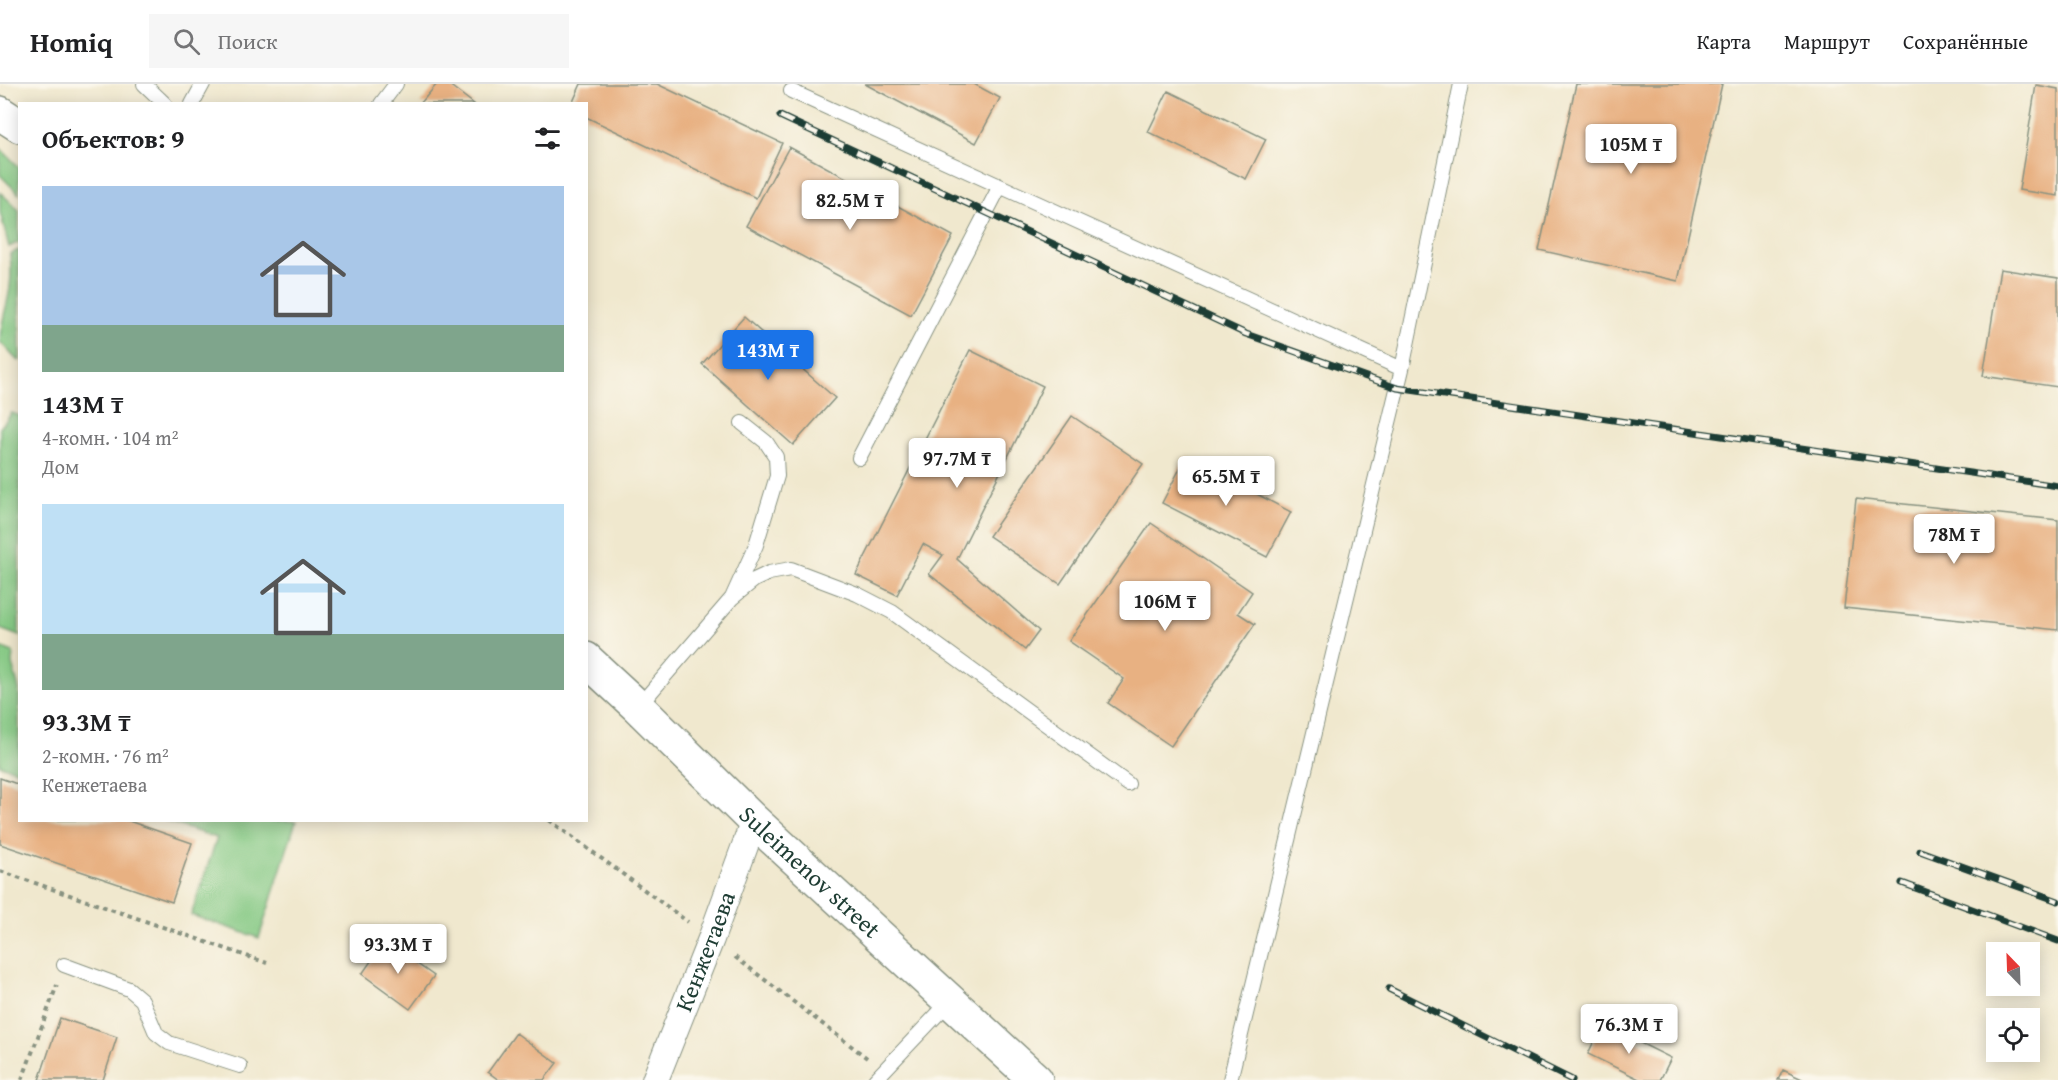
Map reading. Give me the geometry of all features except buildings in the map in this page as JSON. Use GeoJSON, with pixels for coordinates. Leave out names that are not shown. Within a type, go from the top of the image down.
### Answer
{"type":"FeatureCollection","features":[{"type":"Feature","properties":{"kind":"main road"},"geometry":{"type":"LineString","coordinates":[[0,99],[18,119]]}},
{"type":"Feature","properties":{"kind":"main road"},"geometry":{"type":"LineString","coordinates":[[0,113],[18,125]]}},
{"type":"Feature","properties":{"kind":"main road","name":"Suleimenov street"},"geometry":{"type":"LineString","coordinates":[[588,661],[754,821],[1036,1080]]}},
{"type":"Feature","properties":{"kind":"street","name":"Кенжетаева"},"geometry":{"type":"LineString","coordinates":[[655,1080],[711,939],[754,821]]}},
{"type":"Feature","properties":{"kind":"lane"},"geometry":{"type":"LineString","coordinates":[[144,84],[163,102]]}},
{"type":"Feature","properties":{"kind":"lane"},"geometry":{"type":"LineString","coordinates":[[193,102],[203,84]]}},
{"type":"Feature","properties":{"kind":"lane"},"geometry":{"type":"LineString","coordinates":[[382,102],[396,84]]}},
{"type":"Feature","properties":{"kind":"lane"},"geometry":{"type":"LineString","coordinates":[[1230,1080],[1402,369],[1461,84]]}},
{"type":"Feature","properties":{"kind":"lane"},"geometry":{"type":"LineString","coordinates":[[791,91],[1402,369]]}},
{"type":"Feature","properties":{"kind":"lane"},"geometry":{"type":"LineString","coordinates":[[860,458],[1000,186]]}},
{"type":"Feature","properties":{"kind":"lane"},"geometry":{"type":"LineString","coordinates":[[732,598],[756,545],[777,476],[776,457],[766,442],[742,423]]}},
{"type":"Feature","properties":{"kind":"lane"},"geometry":{"type":"LineString","coordinates":[[638,707],[732,598],[769,573],[791,569],[857,594],[892,612],[1128,784]]}},
{"type":"Feature","properties":{"kind":"lane"},"geometry":{"type":"LineString","coordinates":[[64,965],[129,989],[142,999],[156,1033],[169,1043],[240,1066]]}},
{"type":"Feature","properties":{"kind":"lane"},"geometry":{"type":"LineString","coordinates":[[875,1080],[950,1001]]}},
{"type":"Feature","properties":{"kind":"path"},"geometry":{"type":"LineString","coordinates":[[0,871],[267,963]]}},
{"type":"Feature","properties":{"kind":"path"},"geometry":{"type":"LineString","coordinates":[[22,1080],[64,965]]}},
{"type":"Feature","properties":{"kind":"green space"},"geometry":{"type":"Polygon","coordinates":[[[0,148],[18,166],[18,193],[0,175],[0,148]]]}},
{"type":"Feature","properties":{"kind":"green space"},"geometry":{"type":"Polygon","coordinates":[[[0,192],[18,209],[18,242],[9,247],[0,212],[0,192]]]}},
{"type":"Feature","properties":{"kind":"green space"},"geometry":{"type":"Polygon","coordinates":[[[18,250],[18,361],[0,342],[10,285],[10,254],[18,250]]]}},
{"type":"Feature","properties":{"kind":"green space"},"geometry":{"type":"Polygon","coordinates":[[[12,413],[18,415],[18,636],[0,629],[0,428],[12,413]]]}},
{"type":"Feature","properties":{"kind":"green space"},"geometry":{"type":"Polygon","coordinates":[[[0,647],[13,652],[12,664],[18,685],[18,771],[0,765],[0,647]]]}},
{"type":"Feature","properties":{"kind":"green space"},"geometry":{"type":"Polygon","coordinates":[[[168,822],[296,822],[259,938],[191,915],[217,838],[168,822]]]}},
{"type":"Feature","properties":{"kind":"railway"},"geometry":{"type":"LineString","coordinates":[[780,116],[1246,334],[1397,388],[2058,486]]}},
{"type":"Feature","properties":{"kind":"railway"},"geometry":{"type":"LineString","coordinates":[[1920,851],[2058,901]]}},
{"type":"Feature","properties":{"kind":"railway"},"geometry":{"type":"LineString","coordinates":[[1902,883],[2058,941]]}},
{"type":"Feature","properties":{"kind":"railway"},"geometry":{"type":"LineString","coordinates":[[1389,989],[1572,1080]]}}]}
